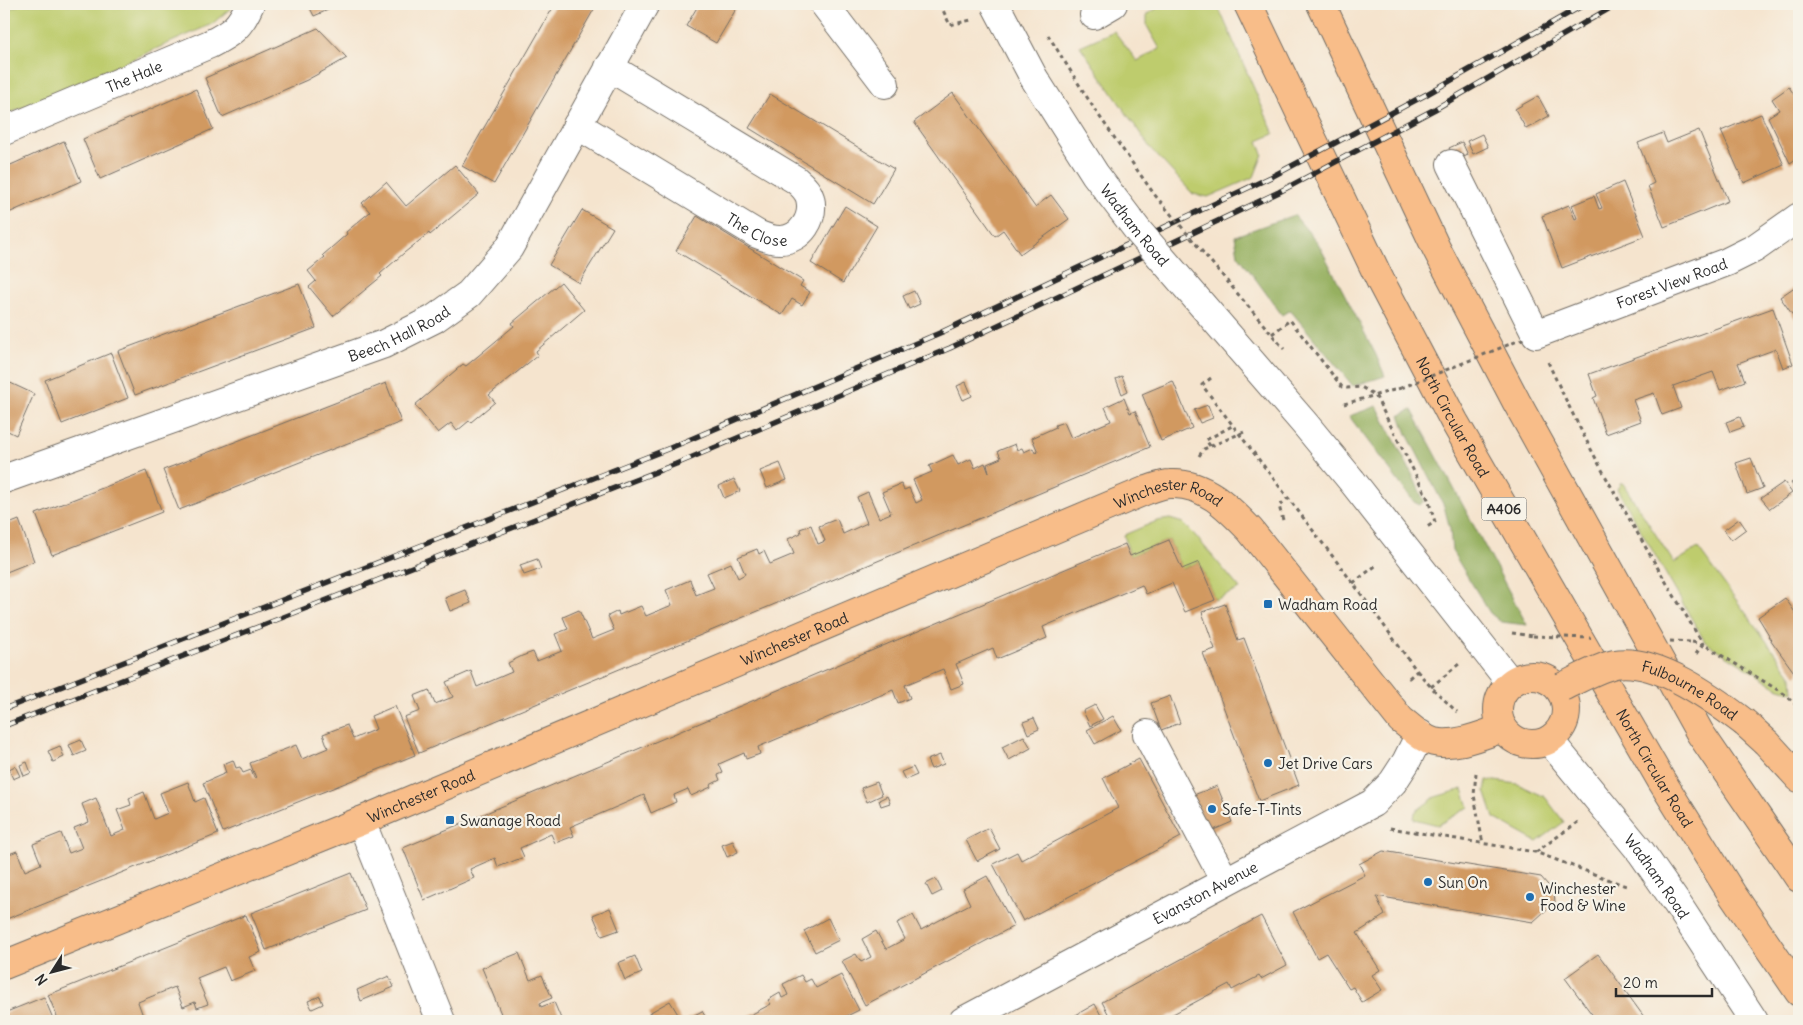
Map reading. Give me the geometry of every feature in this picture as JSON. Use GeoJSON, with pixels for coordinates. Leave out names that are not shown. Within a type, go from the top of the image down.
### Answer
{"type":"FeatureCollection","features":[{"type":"Feature","properties":{"kind":"main road","name":"North Circular Road"},"geometry":{"type":"LineString","coordinates":[[1248,4],[1380,280],[1454,421],[1661,780],[1732,894],[1799,992]]}},
{"type":"Feature","properties":{"kind":"main road"},"geometry":{"type":"LineString","coordinates":[[1321,4],[1436,248],[1516,402],[1700,733],[1799,878]]}},
{"type":"Feature","properties":{"kind":"main road","name":"Winchester Road"},"geometry":{"type":"LineString","coordinates":[[4,965],[361,821],[1147,490],[1168,484],[1181,484],[1197,488],[1211,495],[1230,509],[1250,530],[1401,720],[1420,734],[1433,742],[1447,742],[1475,738],[1503,728]]}},
{"type":"Feature","properties":{"kind":"main road","name":"Fulbourne Road"},"geometry":{"type":"LineString","coordinates":[[1561,688],[1614,664],[1630,663],[1659,670],[1679,679],[1726,708],[1767,743],[1799,778]]}},
{"type":"Feature","properties":{"kind":"main road"},"geometry":{"type":"LineString","coordinates":[[1536,676],[1546,678],[1561,688],[1566,717],[1557,734],[1539,744],[1529,744],[1510,737],[1499,720],[1498,710],[1499,699],[1511,683],[1519,678],[1536,676]]}},
{"type":"Feature","properties":{"kind":"street","name":"The Hale"},"geometry":{"type":"LineString","coordinates":[[4,131],[223,38],[244,19],[250,4]]}},
{"type":"Feature","properties":{"kind":"street","name":"Beech Hall Road"},"geometry":{"type":"LineString","coordinates":[[4,480],[384,344],[434,319],[469,294],[509,248],[645,4]]}},
{"type":"Feature","properties":{"kind":"street"},"geometry":{"type":"LineString","coordinates":[[824,4],[884,84]]}},
{"type":"Feature","properties":{"kind":"street","name":"Wadham Road"},"geometry":{"type":"LineString","coordinates":[[995,4],[1034,78],[1095,174],[1139,232],[1305,424],[1511,683]]}},
{"type":"Feature","properties":{"kind":"street","name":"The Close"},"geometry":{"type":"LineString","coordinates":[[576,125],[768,239],[792,238],[802,231],[809,221],[812,209],[810,197],[804,186],[609,66]]}},
{"type":"Feature","properties":{"kind":"street"},"geometry":{"type":"LineString","coordinates":[[1451,164],[1531,336]]}},
{"type":"Feature","properties":{"kind":"street","name":"Forest View Road"},"geometry":{"type":"LineString","coordinates":[[1531,336],[1727,262],[1756,248],[1799,217]]}},
{"type":"Feature","properties":{"kind":"street"},"geometry":{"type":"LineString","coordinates":[[1147,734],[1226,881]]}},
{"type":"Feature","properties":{"kind":"street","name":"Evanston Avenue"},"geometry":{"type":"LineString","coordinates":[[963,1021],[1373,803],[1393,782],[1406,762],[1420,734]]}},
{"type":"Feature","properties":{"kind":"street","name":"Wadham Road"},"geometry":{"type":"LineString","coordinates":[[1549,740],[1601,806],[1641,852],[1754,1021]]}},
{"type":"Feature","properties":{"kind":"street"},"geometry":{"type":"LineString","coordinates":[[361,821],[441,1021]]}},
{"type":"Feature","properties":{"kind":"path"},"geometry":{"type":"LineString","coordinates":[[1031,4],[1034,9]]}},
{"type":"Feature","properties":{"kind":"path"},"geometry":{"type":"LineString","coordinates":[[1046,31],[1095,110],[1154,194],[1290,357]]}},
{"type":"Feature","properties":{"kind":"path"},"geometry":{"type":"LineString","coordinates":[[1272,334],[1290,320],[1342,387],[1360,387],[1375,395],[1428,499],[1435,522],[1421,532]]}},
{"type":"Feature","properties":{"kind":"path"},"geometry":{"type":"LineString","coordinates":[[1344,404],[1401,388],[1531,336],[1650,555],[1703,644]]}},
{"type":"Feature","properties":{"kind":"path"},"geometry":{"type":"LineString","coordinates":[[1210,379],[1202,385],[1232,426],[1353,583],[1417,671],[1457,712]]}},
{"type":"Feature","properties":{"kind":"path"},"geometry":{"type":"LineString","coordinates":[[1210,446],[1206,440],[1232,426]]}},
{"type":"Feature","properties":{"kind":"path"},"geometry":{"type":"LineString","coordinates":[[1181,484],[1204,449],[1244,432]]}},
{"type":"Feature","properties":{"kind":"path"},"geometry":{"type":"LineString","coordinates":[[1353,583],[1383,560]]}},
{"type":"Feature","properties":{"kind":"path"},"geometry":{"type":"LineString","coordinates":[[1692,642],[1703,644],[1786,695],[1799,708]]}},
{"type":"Feature","properties":{"kind":"path"},"geometry":{"type":"LineString","coordinates":[[1431,687],[1466,658]]}},
{"type":"Feature","properties":{"kind":"path"},"geometry":{"type":"LineString","coordinates":[[1412,675],[1417,671]]}},
{"type":"Feature","properties":{"kind":"path"},"geometry":{"type":"LineString","coordinates":[[1476,773],[1474,794],[1483,844]]}},
{"type":"Feature","properties":{"kind":"path"},"geometry":{"type":"LineString","coordinates":[[1535,852],[1584,818]]}},
{"type":"Feature","properties":{"kind":"path"},"geometry":{"type":"LineString","coordinates":[[1389,828],[1535,852],[1634,888]]}},
{"type":"Feature","properties":{"kind":"green space"},"geometry":{"type":"Polygon","coordinates":[[[21,4],[233,4],[212,24],[4,116],[4,11],[21,4]]]}},
{"type":"Feature","properties":{"kind":"green space"},"geometry":{"type":"Polygon","coordinates":[[[1165,4],[1217,4],[1274,134],[1258,141],[1263,154],[1254,177],[1208,197],[1193,194],[1151,149],[1080,46],[1114,31],[1137,61],[1160,49],[1147,26],[1147,14],[1165,4]]]}},
{"type":"Feature","properties":{"kind":"green space"},"geometry":{"type":"Polygon","coordinates":[[[1294,215],[1318,243],[1385,376],[1353,386],[1290,310],[1282,315],[1238,255],[1235,236],[1294,215]]]}},
{"type":"Feature","properties":{"kind":"green space"},"geometry":{"type":"Polygon","coordinates":[[[1377,406],[1424,501],[1420,505],[1414,502],[1349,416],[1377,406]]]}},
{"type":"Feature","properties":{"kind":"green space"},"geometry":{"type":"Polygon","coordinates":[[[1412,410],[1527,625],[1501,622],[1490,613],[1452,551],[1450,529],[1444,506],[1407,434],[1400,415],[1412,410]]]}},
{"type":"Feature","properties":{"kind":"green space"},"geometry":{"type":"Polygon","coordinates":[[[1622,482],[1674,563],[1698,548],[1792,676],[1793,692],[1777,687],[1705,642],[1617,489],[1622,482]]]}},
{"type":"Feature","properties":{"kind":"green space"},"geometry":{"type":"Polygon","coordinates":[[[1170,519],[1183,523],[1194,534],[1240,589],[1215,600],[1199,562],[1182,569],[1169,540],[1130,556],[1124,535],[1157,521],[1170,519]]]}},
{"type":"Feature","properties":{"kind":"green space"},"geometry":{"type":"Polygon","coordinates":[[[1487,780],[1518,784],[1545,797],[1564,822],[1537,842],[1494,818],[1485,791],[1487,780]]]}},
{"type":"Feature","properties":{"kind":"green space"},"geometry":{"type":"Polygon","coordinates":[[[1463,789],[1469,807],[1438,825],[1414,819],[1415,812],[1435,797],[1463,789]]]}},
{"type":"Feature","properties":{"kind":"building"},"geometry":{"type":"Polygon","coordinates":[[[308,4],[342,4],[314,16],[308,4]]]}},
{"type":"Feature","properties":{"kind":"building"},"geometry":{"type":"Polygon","coordinates":[[[555,4],[597,4],[494,184],[462,166],[555,4]]]}},
{"type":"Feature","properties":{"kind":"building"},"geometry":{"type":"Polygon","coordinates":[[[699,4],[739,4],[716,43],[686,26],[699,4]]]}},
{"type":"Feature","properties":{"kind":"building"},"geometry":{"type":"Polygon","coordinates":[[[318,28],[347,58],[307,80],[222,117],[205,78],[318,28]]]}},
{"type":"Feature","properties":{"kind":"building"},"geometry":{"type":"Polygon","coordinates":[[[1789,87],[1799,102],[1799,157],[1790,163],[1768,117],[1779,110],[1772,99],[1789,87]]]}},
{"type":"Feature","properties":{"kind":"building"},"geometry":{"type":"Polygon","coordinates":[[[196,89],[213,129],[100,179],[83,139],[196,89]]]}},
{"type":"Feature","properties":{"kind":"building"},"geometry":{"type":"Polygon","coordinates":[[[953,93],[1035,207],[1051,195],[1069,219],[1020,254],[1003,230],[995,236],[914,122],[953,93]]]}},
{"type":"Feature","properties":{"kind":"building"},"geometry":{"type":"Polygon","coordinates":[[[770,94],[894,169],[873,204],[749,128],[770,94]]]}},
{"type":"Feature","properties":{"kind":"building"},"geometry":{"type":"Polygon","coordinates":[[[1538,96],[1549,116],[1526,129],[1515,109],[1538,96]]]}},
{"type":"Feature","properties":{"kind":"building"},"geometry":{"type":"Polygon","coordinates":[[[1761,114],[1784,165],[1744,183],[1721,131],[1761,114]]]}},
{"type":"Feature","properties":{"kind":"building"},"geometry":{"type":"Polygon","coordinates":[[[1699,130],[1728,201],[1664,227],[1648,186],[1654,183],[1638,143],[1663,133],[1667,143],[1699,130]]]}},
{"type":"Feature","properties":{"kind":"building"},"geometry":{"type":"Polygon","coordinates":[[[1482,134],[1488,147],[1473,154],[1467,141],[1482,134]]]}},
{"type":"Feature","properties":{"kind":"building"},"geometry":{"type":"Polygon","coordinates":[[[64,141],[81,181],[4,215],[4,168],[64,141]]]}},
{"type":"Feature","properties":{"kind":"building"},"geometry":{"type":"Polygon","coordinates":[[[1462,142],[1468,155],[1455,161],[1449,148],[1462,142]]]}},
{"type":"Feature","properties":{"kind":"building"},"geometry":{"type":"Polygon","coordinates":[[[455,165],[479,194],[430,235],[429,233],[404,253],[380,274],[382,276],[333,316],[309,287],[316,281],[308,271],[325,257],[323,255],[347,234],[346,232],[370,212],[362,203],[386,182],[406,206],[455,165]]]}},
{"type":"Feature","properties":{"kind":"building"},"geometry":{"type":"Polygon","coordinates":[[[1623,182],[1645,236],[1562,268],[1542,216],[1569,205],[1575,219],[1577,218],[1572,205],[1594,196],[1599,209],[1602,208],[1596,194],[1623,182]]]}},
{"type":"Feature","properties":{"kind":"building"},"geometry":{"type":"Polygon","coordinates":[[[845,206],[877,226],[843,283],[811,263],[845,206]]]}},
{"type":"Feature","properties":{"kind":"building"},"geometry":{"type":"Polygon","coordinates":[[[582,210],[613,228],[579,283],[549,265],[582,210]]]}},
{"type":"Feature","properties":{"kind":"building"},"geometry":{"type":"Polygon","coordinates":[[[697,216],[803,281],[800,286],[810,292],[802,305],[792,299],[782,315],[676,251],[697,216]]]}},
{"type":"Feature","properties":{"kind":"building"},"geometry":{"type":"Polygon","coordinates":[[[561,282],[584,310],[536,351],[538,355],[489,395],[495,402],[457,431],[451,423],[438,433],[415,405],[463,364],[466,366],[514,326],[512,323],[561,282]]]}},
{"type":"Feature","properties":{"kind":"building"},"geometry":{"type":"Polygon","coordinates":[[[299,284],[316,328],[135,395],[118,351],[299,284]]]}},
{"type":"Feature","properties":{"kind":"building"},"geometry":{"type":"Polygon","coordinates":[[[1799,284],[1799,324],[1780,297],[1799,284]]]}},
{"type":"Feature","properties":{"kind":"building"},"geometry":{"type":"Polygon","coordinates":[[[914,291],[920,304],[909,309],[903,296],[914,291]]]}},
{"type":"Feature","properties":{"kind":"building"},"geometry":{"type":"Polygon","coordinates":[[[1773,308],[1793,364],[1783,368],[1776,349],[1738,363],[1745,381],[1732,386],[1720,390],[1713,372],[1673,386],[1681,408],[1662,415],[1654,393],[1633,400],[1641,421],[1606,434],[1593,398],[1597,396],[1589,374],[1773,308]]]}},
{"type":"Feature","properties":{"kind":"building"},"geometry":{"type":"Polygon","coordinates":[[[111,353],[128,398],[62,424],[45,380],[111,353]]]}},
{"type":"Feature","properties":{"kind":"building"},"geometry":{"type":"Polygon","coordinates":[[[1122,376],[1128,391],[1122,394],[1116,379],[1122,376]]]}},
{"type":"Feature","properties":{"kind":"building"},"geometry":{"type":"Polygon","coordinates":[[[4,380],[34,394],[16,435],[4,429],[4,380]]]}},
{"type":"Feature","properties":{"kind":"building"},"geometry":{"type":"Polygon","coordinates":[[[1173,381],[1192,428],[1161,441],[1142,394],[1173,381]]]}},
{"type":"Feature","properties":{"kind":"building"},"geometry":{"type":"Polygon","coordinates":[[[966,382],[972,396],[963,400],[957,386],[966,382]]]}},
{"type":"Feature","properties":{"kind":"building"},"geometry":{"type":"Polygon","coordinates":[[[386,383],[401,422],[179,510],[163,470],[386,383]]]}},
{"type":"Feature","properties":{"kind":"building"},"geometry":{"type":"Polygon","coordinates":[[[1124,398],[1130,413],[1135,411],[1150,447],[419,753],[404,717],[420,711],[414,696],[429,690],[435,704],[453,697],[446,682],[471,671],[477,687],[512,672],[508,663],[522,656],[533,652],[537,661],[562,651],[555,634],[568,629],[563,617],[579,610],[592,639],[614,630],[608,616],[618,611],[619,615],[641,606],[646,616],[672,605],[666,590],[690,580],[696,595],[714,588],[707,573],[731,563],[738,578],[745,574],[738,557],[757,549],[759,554],[764,551],[770,564],[794,554],[788,539],[801,533],[800,529],[811,525],[818,544],[825,541],[819,526],[837,519],[843,534],[867,523],[857,497],[868,492],[879,518],[891,513],[882,492],[901,484],[904,490],[909,488],[916,503],[922,500],[913,480],[932,472],[929,466],[953,455],[958,465],[971,459],[975,468],[985,463],[989,473],[987,464],[1001,458],[998,451],[1015,444],[1017,450],[1022,448],[1024,452],[1033,448],[1035,453],[1038,452],[1032,438],[1064,422],[1071,438],[1111,421],[1105,407],[1124,398]]]}},
{"type":"Feature","properties":{"kind":"building"},"geometry":{"type":"Polygon","coordinates":[[[1208,405],[1213,418],[1200,423],[1194,410],[1208,405]]]}},
{"type":"Feature","properties":{"kind":"building"},"geometry":{"type":"Polygon","coordinates":[[[1740,417],[1744,427],[1730,432],[1726,422],[1740,417]]]}},
{"type":"Feature","properties":{"kind":"building"},"geometry":{"type":"Polygon","coordinates":[[[1751,458],[1763,488],[1747,494],[1736,463],[1751,458]]]}},
{"type":"Feature","properties":{"kind":"building"},"geometry":{"type":"Polygon","coordinates":[[[780,463],[787,480],[767,488],[760,471],[780,463]]]}},
{"type":"Feature","properties":{"kind":"building"},"geometry":{"type":"Polygon","coordinates":[[[146,471],[162,512],[52,555],[36,514],[146,471]]]}},
{"type":"Feature","properties":{"kind":"building"},"geometry":{"type":"Polygon","coordinates":[[[1799,477],[1799,494],[1791,483],[1799,477]]]}},
{"type":"Feature","properties":{"kind":"building"},"geometry":{"type":"Polygon","coordinates":[[[734,479],[740,491],[724,498],[719,486],[734,479]]]}},
{"type":"Feature","properties":{"kind":"building"},"geometry":{"type":"Polygon","coordinates":[[[1784,482],[1792,493],[1770,509],[1761,498],[1784,482]]]}},
{"type":"Feature","properties":{"kind":"building"},"geometry":{"type":"Polygon","coordinates":[[[1739,519],[1746,529],[1731,540],[1724,530],[1739,519]]]}},
{"type":"Feature","properties":{"kind":"building"},"geometry":{"type":"Polygon","coordinates":[[[19,520],[34,561],[4,573],[4,526],[19,520]]]}},
{"type":"Feature","properties":{"kind":"building"},"geometry":{"type":"Polygon","coordinates":[[[1169,540],[1182,569],[1199,562],[1215,600],[1185,612],[1172,583],[1146,594],[1142,585],[1043,627],[1047,638],[997,659],[993,648],[956,664],[964,684],[951,689],[943,669],[905,685],[910,698],[898,703],[893,690],[758,747],[760,754],[746,759],[744,753],[719,764],[723,773],[718,775],[720,780],[710,785],[711,787],[691,796],[688,789],[674,795],[676,802],[651,813],[644,795],[570,827],[574,836],[555,843],[551,834],[520,848],[524,857],[498,867],[495,858],[470,869],[474,878],[424,900],[403,848],[1125,544],[1130,556],[1169,540]]]}},
{"type":"Feature","properties":{"kind":"building"},"geometry":{"type":"Polygon","coordinates":[[[537,559],[541,569],[524,575],[520,565],[537,559]]]}},
{"type":"Feature","properties":{"kind":"building"},"geometry":{"type":"Polygon","coordinates":[[[465,590],[471,603],[450,611],[445,598],[465,590]]]}},
{"type":"Feature","properties":{"kind":"building"},"geometry":{"type":"Polygon","coordinates":[[[1785,598],[1797,615],[1799,613],[1799,673],[1796,675],[1768,636],[1758,617],[1785,598]]]}},
{"type":"Feature","properties":{"kind":"building"},"geometry":{"type":"Polygon","coordinates":[[[1225,604],[1238,640],[1244,638],[1299,785],[1259,801],[1203,653],[1215,649],[1202,612],[1225,604]]]}},
{"type":"Feature","properties":{"kind":"building"},"geometry":{"type":"Polygon","coordinates":[[[1170,696],[1180,723],[1161,730],[1151,703],[1170,696]]]}},
{"type":"Feature","properties":{"kind":"building"},"geometry":{"type":"Polygon","coordinates":[[[1095,705],[1103,719],[1090,726],[1083,711],[1095,705]]]}},
{"type":"Feature","properties":{"kind":"building"},"geometry":{"type":"Polygon","coordinates":[[[395,706],[415,755],[223,832],[203,783],[226,773],[223,764],[233,760],[236,768],[240,767],[243,773],[251,770],[254,778],[256,778],[250,763],[296,745],[302,759],[328,748],[323,734],[347,725],[353,739],[376,729],[371,716],[395,706]]]}},
{"type":"Feature","properties":{"kind":"building"},"geometry":{"type":"Polygon","coordinates":[[[1113,716],[1121,730],[1095,744],[1087,730],[1113,716]]]}},
{"type":"Feature","properties":{"kind":"building"},"geometry":{"type":"Polygon","coordinates":[[[1034,718],[1039,729],[1028,734],[1023,722],[1034,718]]]}},
{"type":"Feature","properties":{"kind":"building"},"geometry":{"type":"Polygon","coordinates":[[[1024,736],[1031,748],[1009,760],[1002,747],[1024,736]]]}},
{"type":"Feature","properties":{"kind":"building"},"geometry":{"type":"Polygon","coordinates":[[[81,740],[86,751],[74,756],[69,745],[81,740]]]}},
{"type":"Feature","properties":{"kind":"building"},"geometry":{"type":"Polygon","coordinates":[[[60,746],[64,757],[53,762],[48,751],[60,746]]]}},
{"type":"Feature","properties":{"kind":"building"},"geometry":{"type":"Polygon","coordinates":[[[940,755],[944,764],[931,769],[927,760],[940,755]]]}},
{"type":"Feature","properties":{"kind":"building"},"geometry":{"type":"Polygon","coordinates":[[[1139,759],[1181,837],[1023,921],[993,864],[1017,852],[1021,860],[1118,808],[1103,778],[1139,759]]]}},
{"type":"Feature","properties":{"kind":"building"},"geometry":{"type":"Polygon","coordinates":[[[27,762],[31,773],[24,776],[20,765],[27,762]]]}},
{"type":"Feature","properties":{"kind":"building"},"geometry":{"type":"Polygon","coordinates":[[[15,766],[20,776],[13,779],[9,769],[15,766]]]}},
{"type":"Feature","properties":{"kind":"building"},"geometry":{"type":"Polygon","coordinates":[[[913,767],[917,775],[905,780],[901,772],[913,767]]]}},
{"type":"Feature","properties":{"kind":"building"},"geometry":{"type":"Polygon","coordinates":[[[188,782],[195,802],[204,798],[218,834],[4,920],[4,856],[17,851],[25,871],[41,864],[33,844],[61,833],[69,853],[82,848],[74,828],[89,822],[82,804],[96,798],[111,836],[125,830],[117,810],[131,805],[129,798],[144,792],[154,819],[168,813],[160,793],[188,782]]]}},
{"type":"Feature","properties":{"kind":"building"},"geometry":{"type":"Polygon","coordinates":[[[877,782],[882,795],[867,802],[861,788],[877,782]]]}},
{"type":"Feature","properties":{"kind":"building","name":"Safe-T-Tints"},"geometry":{"type":"Polygon","coordinates":[[[1217,786],[1232,822],[1209,832],[1191,796],[1217,786]]]}},
{"type":"Feature","properties":{"kind":"building"},"geometry":{"type":"Polygon","coordinates":[[[887,796],[890,803],[881,806],[879,800],[887,796]]]}},
{"type":"Feature","properties":{"kind":"building"},"geometry":{"type":"Polygon","coordinates":[[[989,828],[1000,849],[977,861],[966,840],[989,828]]]}},
{"type":"Feature","properties":{"kind":"building"},"geometry":{"type":"Polygon","coordinates":[[[733,841],[738,852],[727,857],[722,845],[733,841]]]}},
{"type":"Feature","properties":{"kind":"building"},"geometry":{"type":"Polygon","coordinates":[[[1383,851],[1541,877],[1554,892],[1555,902],[1533,922],[1376,896],[1385,915],[1357,933],[1380,970],[1372,975],[1382,990],[1362,1002],[1353,987],[1349,989],[1326,953],[1317,958],[1293,912],[1365,875],[1359,864],[1383,851]]]}},
{"type":"Feature","properties":{"kind":"building"},"geometry":{"type":"Polygon","coordinates":[[[351,873],[366,910],[266,950],[251,913],[351,873]]]}},
{"type":"Feature","properties":{"kind":"building"},"geometry":{"type":"Polygon","coordinates":[[[987,876],[1014,926],[865,1005],[842,961],[856,954],[861,962],[871,957],[862,939],[876,931],[886,949],[905,939],[897,923],[913,915],[921,930],[970,904],[963,889],[987,876]]]}},
{"type":"Feature","properties":{"kind":"building"},"geometry":{"type":"Polygon","coordinates":[[[936,879],[942,891],[932,896],[926,884],[936,879]]]}},
{"type":"Feature","properties":{"kind":"building"},"geometry":{"type":"Polygon","coordinates":[[[610,908],[619,930],[602,936],[593,915],[610,908]]]}},
{"type":"Feature","properties":{"kind":"building"},"geometry":{"type":"Polygon","coordinates":[[[246,915],[261,952],[249,957],[255,971],[230,981],[224,967],[197,978],[208,1004],[197,1008],[195,1002],[183,1007],[175,987],[138,1002],[143,1016],[130,1021],[59,1021],[48,995],[246,915]]]}},
{"type":"Feature","properties":{"kind":"building"},"geometry":{"type":"Polygon","coordinates":[[[1261,916],[1287,965],[1261,979],[1259,976],[1232,990],[1229,984],[1160,1021],[1112,1021],[1102,1002],[1261,916]]]}},
{"type":"Feature","properties":{"kind":"building"},"geometry":{"type":"Polygon","coordinates":[[[828,918],[839,940],[815,952],[804,931],[828,918]]]}},
{"type":"Feature","properties":{"kind":"building"},"geometry":{"type":"Polygon","coordinates":[[[519,953],[530,980],[542,975],[552,998],[540,1003],[541,1007],[554,1002],[562,1021],[504,1021],[482,968],[519,953]]]}},
{"type":"Feature","properties":{"kind":"building"},"geometry":{"type":"Polygon","coordinates":[[[1598,954],[1647,1021],[1597,1021],[1565,978],[1598,954]]]}},
{"type":"Feature","properties":{"kind":"building"},"geometry":{"type":"Polygon","coordinates":[[[635,956],[642,973],[625,980],[618,963],[635,956]]]}},
{"type":"Feature","properties":{"kind":"building"},"geometry":{"type":"Polygon","coordinates":[[[801,975],[805,982],[811,979],[816,988],[841,975],[859,1010],[837,1021],[739,1021],[771,1004],[768,1000],[780,993],[782,998],[788,995],[783,984],[801,975]]]}},
{"type":"Feature","properties":{"kind":"building"},"geometry":{"type":"Polygon","coordinates":[[[389,976],[394,987],[361,1001],[357,990],[389,976]]]}},
{"type":"Feature","properties":{"kind":"building"},"geometry":{"type":"Polygon","coordinates":[[[320,996],[323,1004],[312,1009],[308,1001],[320,996]]]}},
{"type":"Feature","properties":{"kind":"building"},"geometry":{"type":"Polygon","coordinates":[[[44,997],[54,1021],[4,1021],[4,1013],[44,997]]]}},
{"type":"Feature","properties":{"kind":"building"},"geometry":{"type":"Polygon","coordinates":[[[670,1001],[682,1021],[653,1021],[649,1013],[670,1001]]]}},
{"type":"Feature","properties":{"kind":"building"},"geometry":{"type":"Polygon","coordinates":[[[1095,1004],[1104,1021],[1064,1021],[1067,1020],[1095,1004]]]}},
{"type":"Feature","properties":{"kind":"building"},"geometry":{"type":"Polygon","coordinates":[[[702,1011],[708,1021],[686,1021],[687,1019],[702,1011]]]}},
{"type":"Feature","properties":{"kind":"railway"},"geometry":{"type":"LineString","coordinates":[[4,709],[670,448],[942,332],[1271,177],[1427,94],[1585,4]]}},
{"type":"Feature","properties":{"kind":"railway"},"geometry":{"type":"LineString","coordinates":[[4,726],[676,464],[950,348],[1279,192],[1435,109],[1617,4]]}},
{"type":"Feature","properties":{"kind":"place","name":"Wadham Road"},"geometry":{"type":"Point","coordinates":[1268,604]}},
{"type":"Feature","properties":{"kind":"place","name":"Jet Drive Cars"},"geometry":{"type":"Point","coordinates":[1268,763]}},
{"type":"Feature","properties":{"kind":"place","name":"Safe-T-Tints"},"geometry":{"type":"Point","coordinates":[1212,809]}},
{"type":"Feature","properties":{"kind":"place","name":"Swanage Road"},"geometry":{"type":"Point","coordinates":[450,820]}},
{"type":"Feature","properties":{"kind":"place","name":"Sun On"},"geometry":{"type":"Point","coordinates":[1428,882]}},
{"type":"Feature","properties":{"kind":"place","name":"Winchester Food & Wine"},"geometry":{"type":"Point","coordinates":[1530,897]}}]}
